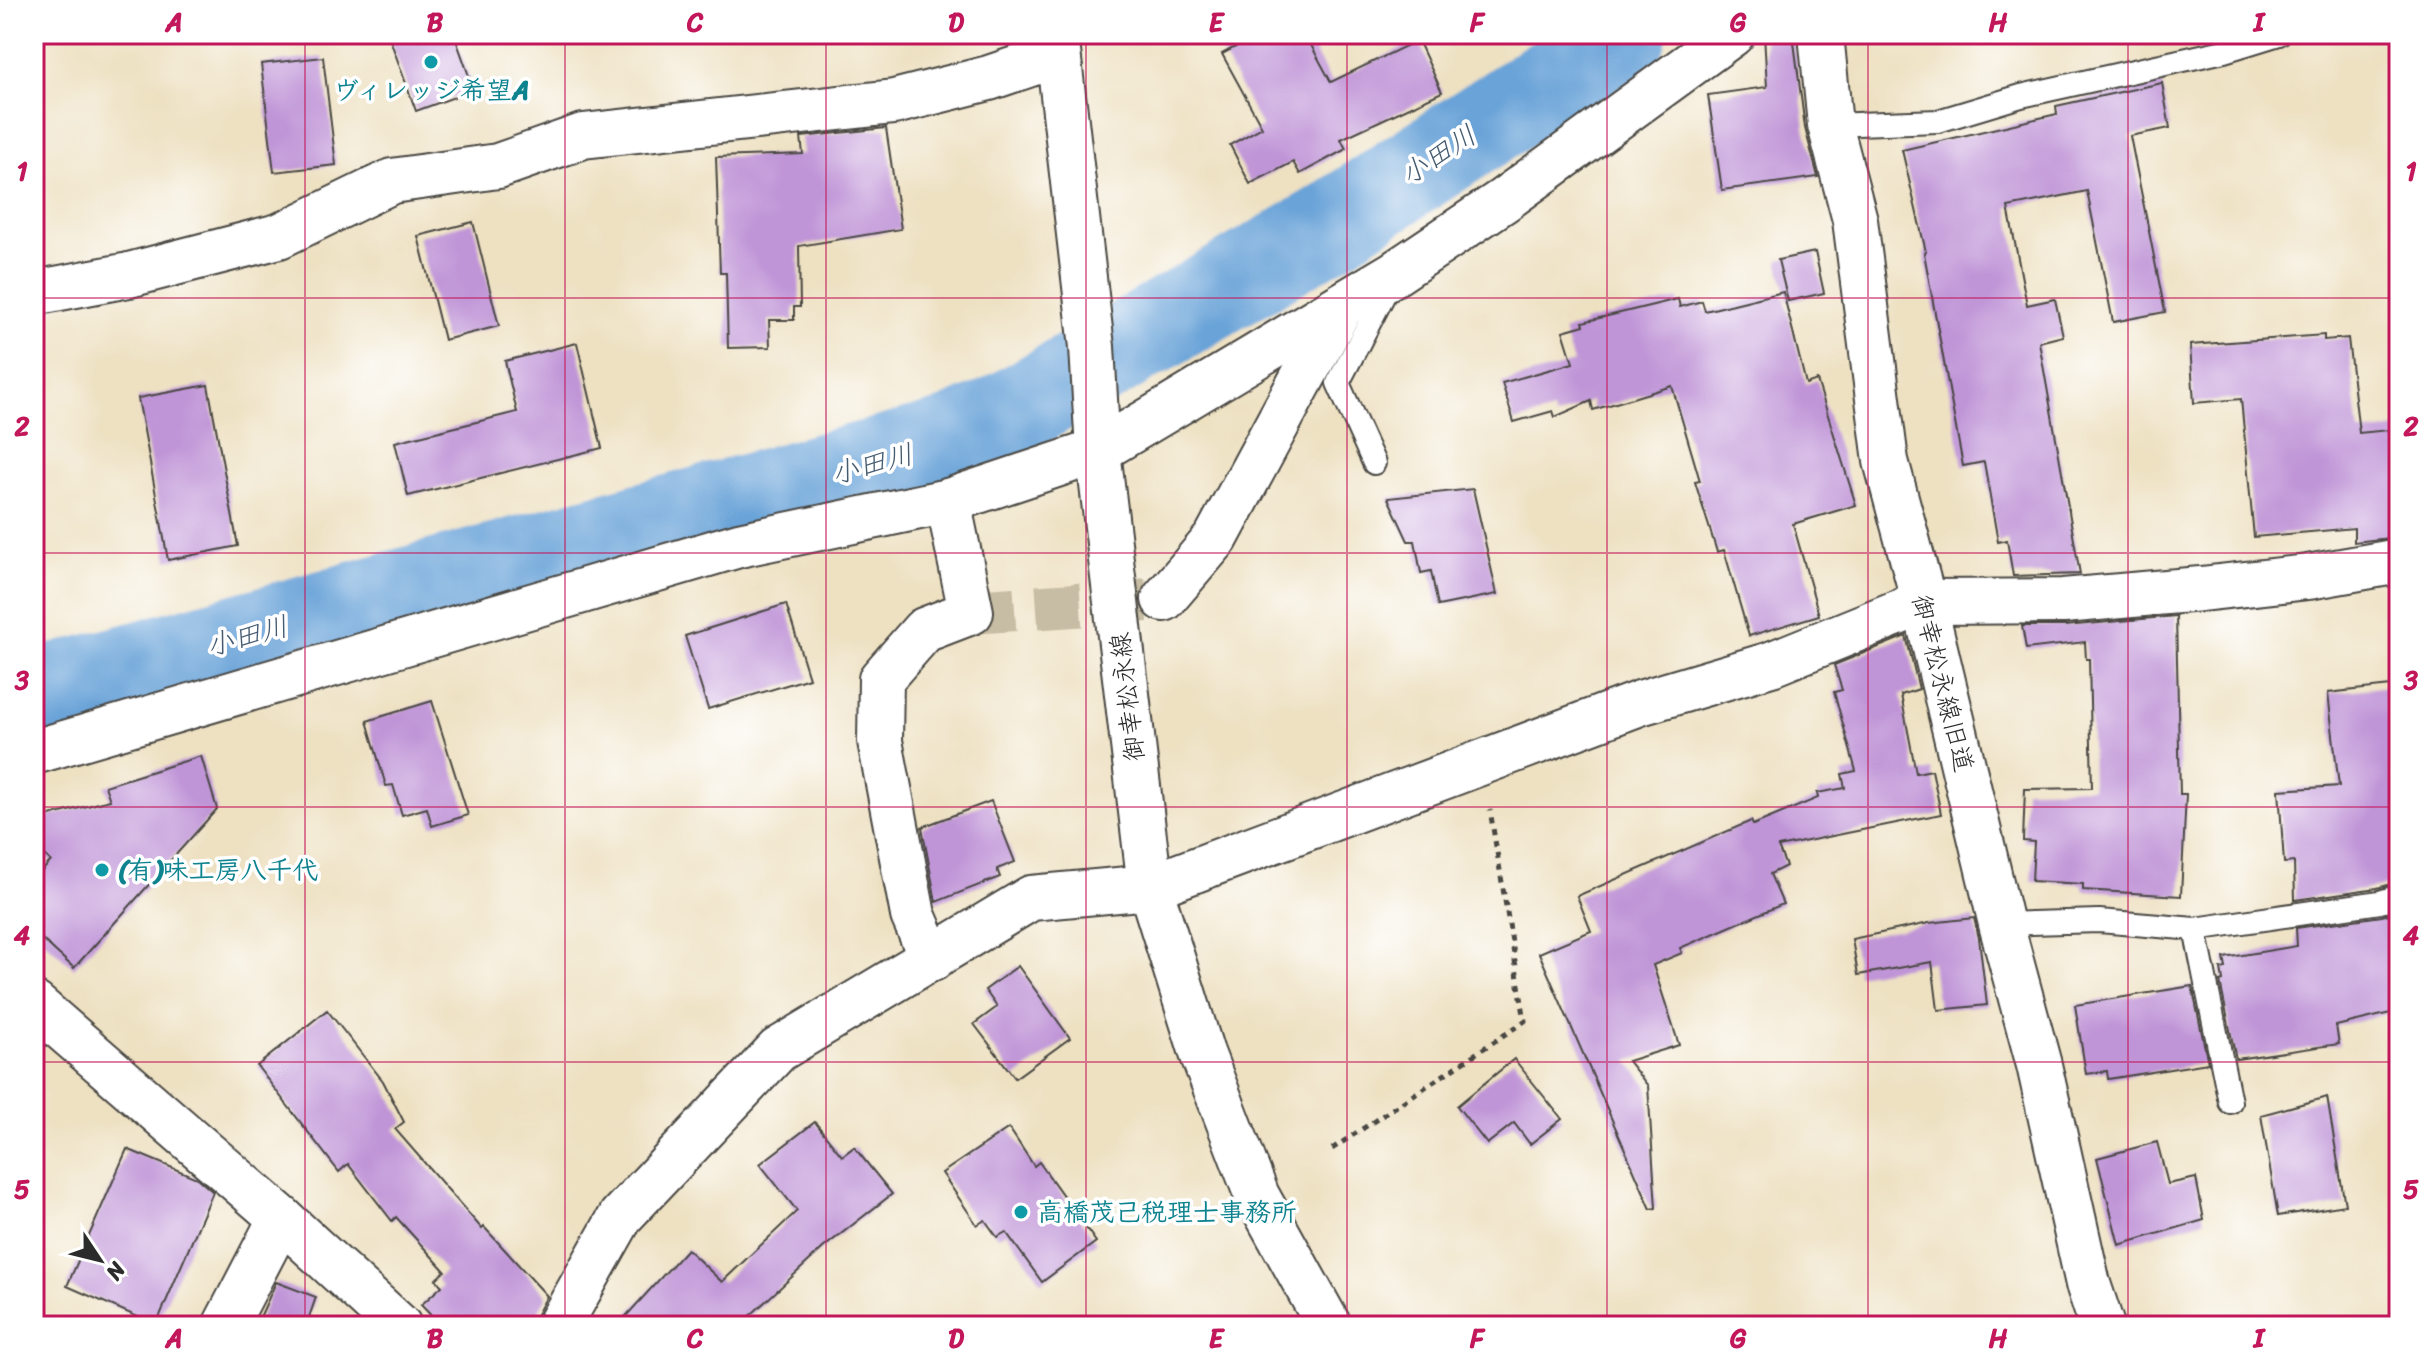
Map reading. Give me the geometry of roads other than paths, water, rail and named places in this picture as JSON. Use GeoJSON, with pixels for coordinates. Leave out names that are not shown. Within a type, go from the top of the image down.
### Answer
{"type":"FeatureCollection","features":[{"type":"Feature","properties":{"kind":"street"},"geometry":{"type":"LineString","coordinates":[[34,752],[739,545],[948,501],[1097,435],[1180,404],[1395,273],[1504,200],[1732,34]]}},
{"type":"Feature","properties":{"kind":"street","name":"御幸松永線旧道"},"geometry":{"type":"LineString","coordinates":[[1821,34],[1830,125],[1855,220],[1886,461],[2039,1065],[2088,1284],[2102,1326]]}},
{"type":"Feature","properties":{"kind":"street"},"geometry":{"type":"LineString","coordinates":[[34,293],[129,275],[279,236],[392,181],[498,166],[583,136],[894,102],[989,78],[1056,44]]}},
{"type":"Feature","properties":{"kind":"street","name":"御幸松永線"},"geometry":{"type":"LineString","coordinates":[[1056,44],[1092,347],[1097,435],[1150,887],[1202,1053],[1257,1196],[1329,1326]]}},
{"type":"Feature","properties":{"kind":"street"},"geometry":{"type":"LineString","coordinates":[[1164,599],[1216,538],[1342,303]]}},
{"type":"Feature","properties":{"kind":"street"},"geometry":{"type":"LineString","coordinates":[[932,959],[913,915],[880,741],[881,679],[924,630],[971,612],[948,501]]}},
{"type":"Feature","properties":{"kind":"street"},"geometry":{"type":"LineString","coordinates":[[559,1326],[621,1216],[778,1050],[1031,898],[1150,887],[1640,703],[1771,664],[1924,602],[2063,601],[2124,596],[2308,577],[2399,561]]}},
{"type":"Feature","properties":{"kind":"street"},"geometry":{"type":"LineString","coordinates":[[34,1004],[281,1218],[399,1326]]}},
{"type":"Feature","properties":{"kind":"street"},"geometry":{"type":"LineString","coordinates":[[225,1326],[281,1218]]}},
{"type":"Feature","properties":{"kind":"lane"},"geometry":{"type":"LineString","coordinates":[[1830,125],[1938,121],[2021,96],[2224,51],[2279,34]]}},
{"type":"Feature","properties":{"kind":"lane"},"geometry":{"type":"LineString","coordinates":[[1374,463],[1338,383],[1395,273]]}},
{"type":"Feature","properties":{"kind":"lane"},"geometry":{"type":"LineString","coordinates":[[2001,924],[2099,921],[2195,929],[2380,902],[2399,896]]}},
{"type":"Feature","properties":{"kind":"lane"},"geometry":{"type":"LineString","coordinates":[[2195,929],[2230,1102]]}},
{"type":"Feature","properties":{"kind":"waterway","name":"小田川"},"geometry":{"type":"LineString","coordinates":[[34,694],[946,443],[1003,418],[1327,228],[1623,34]]}},
{"type":"Feature","properties":{"kind":"tunnel"},"geometry":{"type":"LineString","coordinates":[[971,612],[1164,599]]}},
{"type":"Feature","properties":{"kind":"place","name":"ヴィレッジ希望A"},"geometry":{"type":"Point","coordinates":[431,62]}},
{"type":"Feature","properties":{"kind":"place","name":"(有)味工房八千代"},"geometry":{"type":"Point","coordinates":[102,870]}},
{"type":"Feature","properties":{"kind":"place","name":"高橋茂己税理士事務所"},"geometry":{"type":"Point","coordinates":[1021,1212]}}]}
